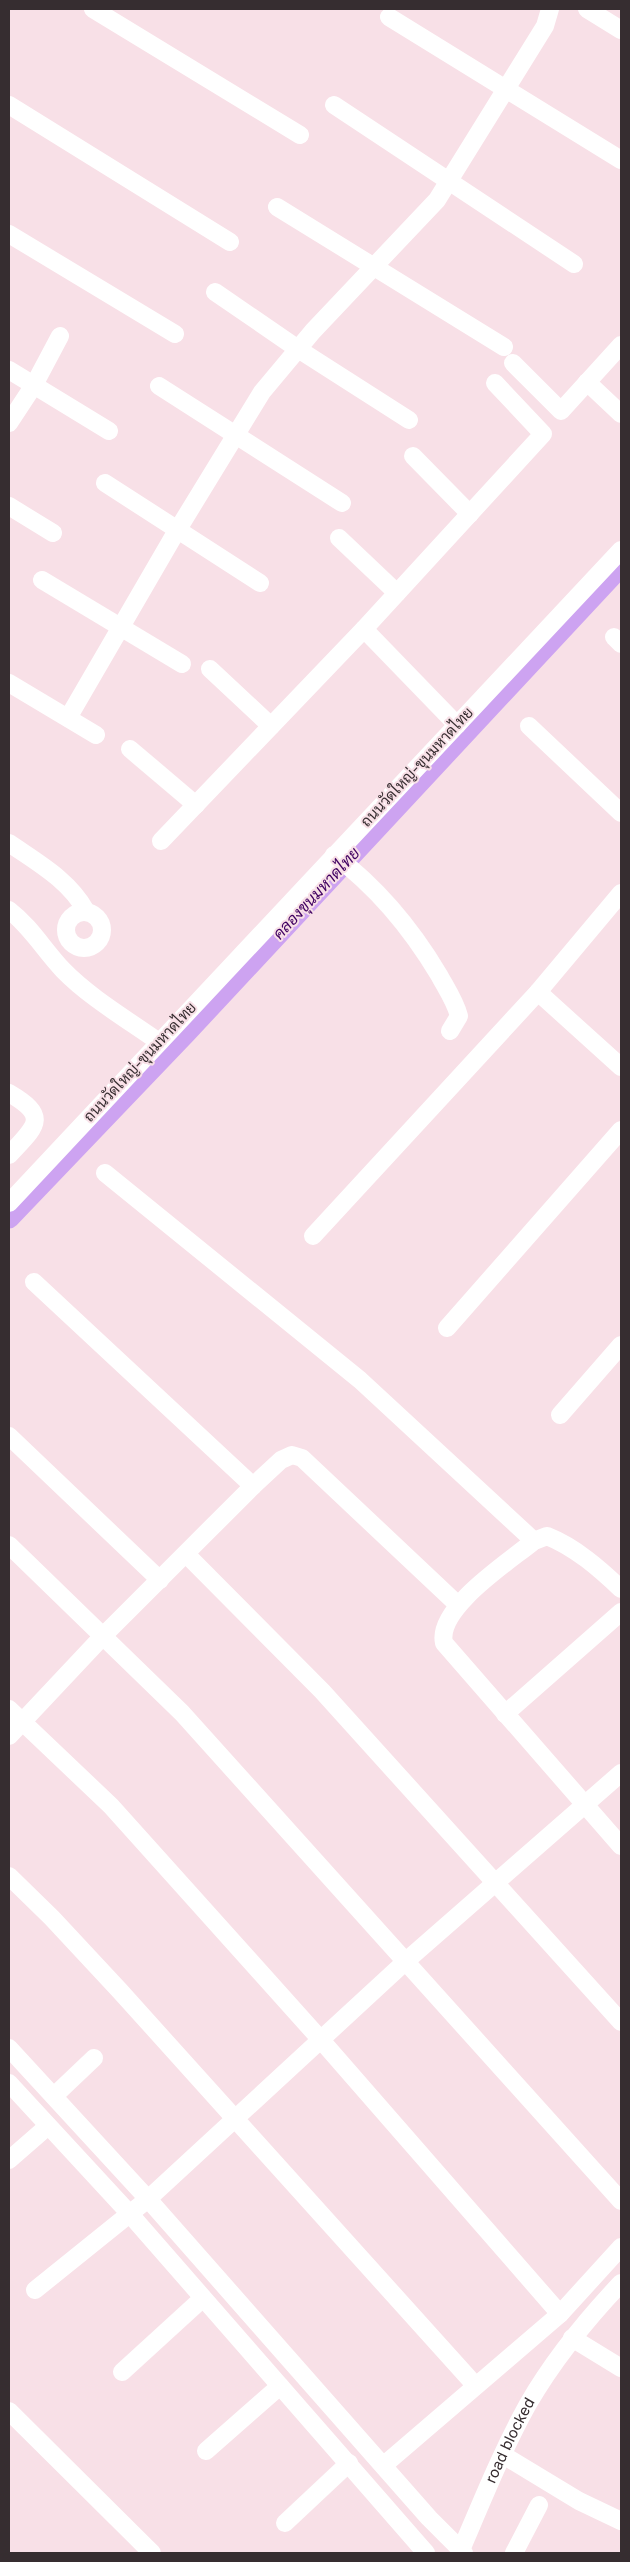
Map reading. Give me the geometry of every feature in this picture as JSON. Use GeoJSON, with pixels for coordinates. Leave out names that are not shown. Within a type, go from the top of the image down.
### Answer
{"type":"FeatureCollection","features":[{"type":"Feature","properties":{"kind":"street"},"geometry":{"type":"LineString","coordinates":[[93,9],[300,135]]}},
{"type":"Feature","properties":{"kind":"street"},"geometry":{"type":"LineString","coordinates":[[68,718],[177,531],[262,392],[298,349],[437,200],[545,26],[550,9]]}},
{"type":"Feature","properties":{"kind":"street"},"geometry":{"type":"LineString","coordinates":[[587,9],[621,30]]}},
{"type":"Feature","properties":{"kind":"street"},"geometry":{"type":"LineString","coordinates":[[390,17],[621,160]]}},
{"type":"Feature","properties":{"kind":"street"},"geometry":{"type":"LineString","coordinates":[[9,105],[230,242]]}},
{"type":"Feature","properties":{"kind":"street"},"geometry":{"type":"LineString","coordinates":[[334,105],[450,180],[574,264]]}},
{"type":"Feature","properties":{"kind":"street"},"geometry":{"type":"LineString","coordinates":[[277,207],[375,266],[509,355],[561,411],[621,345]]}},
{"type":"Feature","properties":{"kind":"street"},"geometry":{"type":"LineString","coordinates":[[9,234],[175,334]]}},
{"type":"Feature","properties":{"kind":"street"},"geometry":{"type":"LineString","coordinates":[[215,292],[298,349],[408,420]]}},
{"type":"Feature","properties":{"kind":"street"},"geometry":{"type":"LineString","coordinates":[[9,423],[34,385],[60,336]]}},
{"type":"Feature","properties":{"kind":"street"},"geometry":{"type":"LineString","coordinates":[[9,370],[109,431]]}},
{"type":"Feature","properties":{"kind":"street"},"geometry":{"type":"LineString","coordinates":[[587,382],[621,414]]}},
{"type":"Feature","properties":{"kind":"street"},"geometry":{"type":"LineString","coordinates":[[162,841],[364,629],[544,434],[494,383]]}},
{"type":"Feature","properties":{"kind":"street"},"geometry":{"type":"LineString","coordinates":[[159,386],[342,503]]}},
{"type":"Feature","properties":{"kind":"street"},"geometry":{"type":"LineString","coordinates":[[413,456],[470,514]]}},
{"type":"Feature","properties":{"kind":"street"},"geometry":{"type":"LineString","coordinates":[[105,483],[260,583]]}},
{"type":"Feature","properties":{"kind":"street"},"geometry":{"type":"LineString","coordinates":[[9,506],[53,533]]}},
{"type":"Feature","properties":{"kind":"street"},"geometry":{"type":"LineString","coordinates":[[339,538],[397,593]]}},
{"type":"Feature","properties":{"kind":"street","name":"ถนนวัดใหญ่-ขุนมหาดไทย"},"geometry":{"type":"LineString","coordinates":[[9,1203],[159,1042],[339,859],[457,724],[621,550]]}},
{"type":"Feature","properties":{"kind":"street"},"geometry":{"type":"LineString","coordinates":[[42,580],[182,664]]}},
{"type":"Feature","properties":{"kind":"street"},"geometry":{"type":"LineString","coordinates":[[364,629],[457,724]]}},
{"type":"Feature","properties":{"kind":"street"},"geometry":{"type":"LineString","coordinates":[[210,668],[272,726]]}},
{"type":"Feature","properties":{"kind":"street"},"geometry":{"type":"LineString","coordinates":[[9,682],[96,734]]}},
{"type":"Feature","properties":{"kind":"street"},"geometry":{"type":"LineString","coordinates":[[529,726],[621,813]]}},
{"type":"Feature","properties":{"kind":"street"},"geometry":{"type":"LineString","coordinates":[[130,749],[196,805]]}},
{"type":"Feature","properties":{"kind":"street"},"geometry":{"type":"LineString","coordinates":[[9,844],[64,882],[77,895],[86,911]]}},
{"type":"Feature","properties":{"kind":"street"},"geometry":{"type":"LineString","coordinates":[[339,859],[395,909],[423,948],[456,1004],[459,1016],[450,1031]]}},
{"type":"Feature","properties":{"kind":"street"},"geometry":{"type":"LineString","coordinates":[[313,1236],[538,992],[621,893]]}},
{"type":"Feature","properties":{"kind":"street"},"geometry":{"type":"LineString","coordinates":[[9,910],[41,941],[63,970],[159,1042]]}},
{"type":"Feature","properties":{"kind":"street"},"geometry":{"type":"LineString","coordinates":[[86,911],[92,913],[101,922],[101,935],[98,941],[88,948],[75,946],[67,937],[66,924],[74,914],[86,911]]}},
{"type":"Feature","properties":{"kind":"street"},"geometry":{"type":"LineString","coordinates":[[63,970],[75,946]]}},
{"type":"Feature","properties":{"kind":"street"},"geometry":{"type":"LineString","coordinates":[[538,992],[621,1067]]}},
{"type":"Feature","properties":{"kind":"street"},"geometry":{"type":"LineString","coordinates":[[9,1093],[27,1104],[33,1111],[35,1118],[31,1132],[9,1155]]}},
{"type":"Feature","properties":{"kind":"street"},"geometry":{"type":"LineString","coordinates":[[447,1328],[621,1130]]}},
{"type":"Feature","properties":{"kind":"street"},"geometry":{"type":"LineString","coordinates":[[105,1173],[360,1380],[534,1541]]}},
{"type":"Feature","properties":{"kind":"street"},"geometry":{"type":"LineString","coordinates":[[34,1282],[253,1486]]}},
{"type":"Feature","properties":{"kind":"street"},"geometry":{"type":"LineString","coordinates":[[560,1415],[621,1345]]}},
{"type":"Feature","properties":{"kind":"street"},"geometry":{"type":"LineString","coordinates":[[9,1436],[160,1580]]}},
{"type":"Feature","properties":{"kind":"street"},"geometry":{"type":"LineString","coordinates":[[9,1736],[103,1636],[187,1555],[253,1486],[281,1460],[292,1455],[298,1456],[457,1604]]}},
{"type":"Feature","properties":{"kind":"street"},"geometry":{"type":"LineString","coordinates":[[621,1589],[604,1573],[559,1540],[547,1536],[534,1541],[457,1604],[445,1625],[444,1643],[621,1846]]}},
{"type":"Feature","properties":{"kind":"street"},"geometry":{"type":"LineString","coordinates":[[9,1545],[182,1713],[621,2202]]}},
{"type":"Feature","properties":{"kind":"street"},"geometry":{"type":"LineString","coordinates":[[187,1555],[322,1691],[621,2022]]}},
{"type":"Feature","properties":{"kind":"street"},"geometry":{"type":"LineString","coordinates":[[506,1714],[621,1612]]}},
{"type":"Feature","properties":{"kind":"street"},"geometry":{"type":"LineString","coordinates":[[9,1709],[111,1806],[321,2040],[560,2314]]}},
{"type":"Feature","properties":{"kind":"street"},"geometry":{"type":"LineString","coordinates":[[35,2290],[148,2199],[406,1962],[621,1773]]}},
{"type":"Feature","properties":{"kind":"street"},"geometry":{"type":"LineString","coordinates":[[9,1876],[59,1925],[475,2386]]}},
{"type":"Feature","properties":{"kind":"street"},"geometry":{"type":"LineString","coordinates":[[9,2048],[148,2199],[429,2518],[462,2552]]}},
{"type":"Feature","properties":{"kind":"street"},"geometry":{"type":"LineString","coordinates":[[54,2096],[94,2058]]}},
{"type":"Feature","properties":{"kind":"street"},"geometry":{"type":"LineString","coordinates":[[9,2083],[129,2213],[426,2553]]}},
{"type":"Feature","properties":{"kind":"street"},"geometry":{"type":"LineString","coordinates":[[9,2160],[48,2126]]}},
{"type":"Feature","properties":{"kind":"street"},"geometry":{"type":"LineString","coordinates":[[384,2465],[560,2314],[621,2247]]}},
{"type":"Feature","properties":{"kind":"street","name":"road blocked"},"geometry":{"type":"LineString","coordinates":[[462,2552],[503,2455],[529,2403],[572,2338],[621,2283]]}},
{"type":"Feature","properties":{"kind":"street"},"geometry":{"type":"LineString","coordinates":[[122,2372],[203,2298]]}},
{"type":"Feature","properties":{"kind":"street"},"geometry":{"type":"LineString","coordinates":[[238,2337],[256,2322]]}},
{"type":"Feature","properties":{"kind":"street"},"geometry":{"type":"LineString","coordinates":[[572,2338],[621,2368]]}},
{"type":"Feature","properties":{"kind":"street"},"geometry":{"type":"LineString","coordinates":[[206,2451],[280,2386]]}},
{"type":"Feature","properties":{"kind":"street"},"geometry":{"type":"LineString","coordinates":[[9,2411],[152,2553]]}},
{"type":"Feature","properties":{"kind":"street"},"geometry":{"type":"LineString","coordinates":[[503,2455],[579,2501],[621,2521]]}},
{"type":"Feature","properties":{"kind":"street"},"geometry":{"type":"LineString","coordinates":[[285,2524],[348,2463]]}},
{"type":"Feature","properties":{"kind":"street"},"geometry":{"type":"LineString","coordinates":[[514,2553],[539,2505]]}},
{"type":"Feature","properties":{"kind":"street"},"geometry":{"type":"LineString","coordinates":[[410,2533],[429,2518]]}},
{"type":"Feature","properties":{"kind":"waterway","name":"คลองขุนมหาดไทย"},"geometry":{"type":"LineString","coordinates":[[9,1218],[186,1033],[621,566]]}}]}
